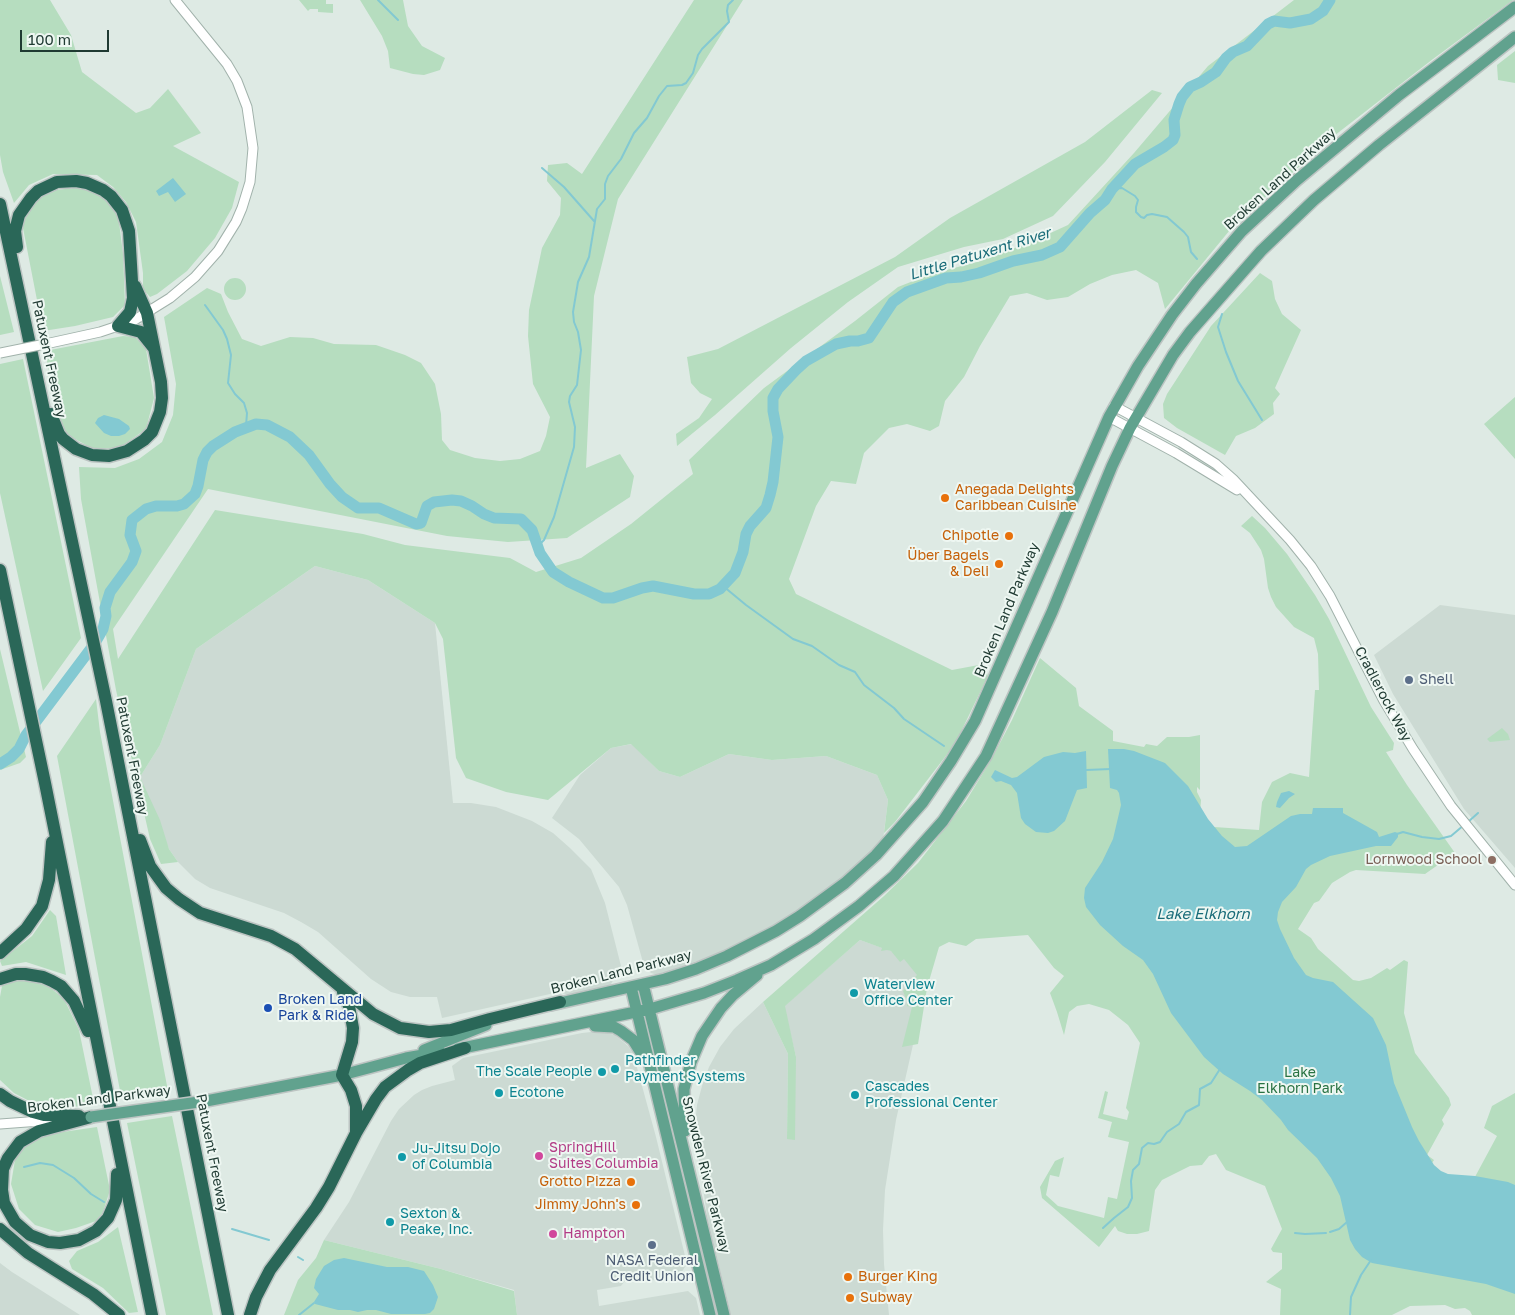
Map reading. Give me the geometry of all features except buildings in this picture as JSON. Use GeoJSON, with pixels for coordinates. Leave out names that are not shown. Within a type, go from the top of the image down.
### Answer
{"type":"FeatureCollection","features":[{"type":"Feature","properties":{"kind":"highway"},"geometry":{"type":"LineString","coordinates":[[25,316],[16,240],[16,223],[24,206],[47,186],[57,182],[76,181],[96,186],[111,196],[122,210],[126,220],[133,277],[137,293],[147,313],[161,382],[162,398],[160,412],[152,432],[136,447],[119,455],[109,456],[85,453],[69,444],[59,434],[32,350]]}},
{"type":"Feature","properties":{"kind":"highway","name":"Patuxent Freeway"},"geometry":{"type":"LineString","coordinates":[[0,204],[82,583],[228,1315]]}},
{"type":"Feature","properties":{"kind":"highway"},"geometry":{"type":"LineString","coordinates":[[133,277],[132,306],[130,312],[118,326],[141,332],[154,346]]}},
{"type":"Feature","properties":{"kind":"highway"},"geometry":{"type":"LineString","coordinates":[[0,570],[45,783],[152,1315]]}},
{"type":"Feature","properties":{"kind":"highway"},"geometry":{"type":"LineString","coordinates":[[113,738],[141,844],[150,866],[166,888],[200,912],[271,936],[295,949],[372,1014],[400,1028],[429,1032],[451,1030],[560,1002]]}},
{"type":"Feature","properties":{"kind":"highway"},"geometry":{"type":"LineString","coordinates":[[0,953],[36,917],[45,898],[50,873],[52,841],[48,800]]}},
{"type":"Feature","properties":{"kind":"highway"},"geometry":{"type":"LineString","coordinates":[[0,979],[16,974],[43,977],[61,986],[68,993],[84,1020],[105,1086]]}},
{"type":"Feature","properties":{"kind":"highway"},"geometry":{"type":"LineString","coordinates":[[340,988],[349,1006],[353,1028],[352,1042],[342,1075],[356,1106],[356,1133]]}},
{"type":"Feature","properties":{"kind":"highway"},"geometry":{"type":"LineString","coordinates":[[250,1315],[262,1283],[316,1208],[376,1099],[397,1077],[420,1064],[465,1048]]}},
{"type":"Feature","properties":{"kind":"highway"},"geometry":{"type":"LineString","coordinates":[[0,1094],[22,1107],[39,1113],[92,1117]]}},
{"type":"Feature","properties":{"kind":"highway"},"geometry":{"type":"LineString","coordinates":[[92,1117],[39,1131],[28,1136],[14,1149],[8,1158],[2,1179],[4,1203],[15,1222],[38,1239],[60,1243],[79,1240],[96,1232],[108,1218],[113,1209],[118,1191],[113,1124]]}},
{"type":"Feature","properties":{"kind":"highway"},"geometry":{"type":"LineString","coordinates":[[0,1229],[28,1253],[93,1294],[119,1315]]}},
{"type":"Feature","properties":{"kind":"main road","name":"Broken Land Parkway"},"geometry":{"type":"LineString","coordinates":[[406,1058],[492,1023],[560,1002],[644,984],[696,969],[727,956],[784,926],[823,900],[876,855],[908,821],[938,782],[965,739],[979,713],[1112,412],[1138,366],[1172,315],[1242,231],[1297,180],[1365,122],[1515,7]]}},
{"type":"Feature","properties":{"kind":"main road","name":"Broken Land Parkway"},"geometry":{"type":"LineString","coordinates":[[92,1117],[206,1101],[342,1075],[406,1058],[465,1048],[650,1009],[704,993],[771,965],[822,934],[877,891],[926,841],[959,799],[986,756],[1052,612],[1112,466],[1135,417],[1172,355],[1261,250],[1314,200],[1515,37]]}},
{"type":"Feature","properties":{"kind":"main road"},"geometry":{"type":"LineString","coordinates":[[689,1170],[684,1089],[696,1048],[710,1022],[721,1008],[733,995],[771,965]]}},
{"type":"Feature","properties":{"kind":"main road","name":"Snowden River Parkway"},"geometry":{"type":"LineString","coordinates":[[644,984],[724,1315]]}},
{"type":"Feature","properties":{"kind":"main road","name":"Snowden River Parkway"},"geometry":{"type":"LineString","coordinates":[[631,987],[710,1315]]}},
{"type":"Feature","properties":{"kind":"main road"},"geometry":{"type":"LineString","coordinates":[[566,1027],[607,1026],[621,1031],[638,1046],[650,1070]]}},
{"type":"Feature","properties":{"kind":"street"},"geometry":{"type":"LineString","coordinates":[[0,353],[76,338],[118,326],[147,313],[182,289],[207,265],[218,252],[239,216],[248,189],[252,168],[253,148],[247,107],[232,72],[220,54],[175,0]]}},
{"type":"Feature","properties":{"kind":"street","name":"Cradlerock Way"},"geometry":{"type":"LineString","coordinates":[[1112,412],[1135,417],[1208,459],[1233,479],[1290,540],[1319,578],[1399,726],[1430,776],[1470,830],[1515,885]]}},
{"type":"Feature","properties":{"kind":"street","name":"Cradlerock Way"},"geometry":{"type":"LineString","coordinates":[[1112,412],[1130,428],[1211,472],[1254,502]]}},
{"type":"Feature","properties":{"kind":"street","name":"Broken Land Parkway"},"geometry":{"type":"LineString","coordinates":[[0,1124],[92,1117]]}},
{"type":"Feature","properties":{"kind":"shaded area"},"geometry":{"type":"Polygon","coordinates":[[[315,566],[368,580],[435,623],[453,803],[471,803],[496,807],[532,821],[553,833],[591,869],[605,903],[621,966],[610,986],[569,995],[559,992],[442,1018],[437,997],[410,997],[391,992],[371,979],[318,932],[284,913],[210,888],[195,879],[178,862],[169,849],[140,777],[160,745],[196,649],[315,566]]]}},
{"type":"Feature","properties":{"kind":"shaded area"},"geometry":{"type":"Polygon","coordinates":[[[1440,605],[1515,615],[1515,868],[1464,809],[1393,694],[1374,655],[1440,605]]]}},
{"type":"Feature","properties":{"kind":"shaded area"},"geometry":{"type":"Polygon","coordinates":[[[632,744],[659,771],[680,777],[729,754],[772,760],[826,756],[877,775],[888,800],[883,840],[842,879],[773,927],[717,954],[658,975],[651,973],[644,966],[627,905],[619,887],[579,839],[552,818],[580,775],[611,748],[632,744]]]}},
{"type":"Feature","properties":{"kind":"shaded area"},"geometry":{"type":"Polygon","coordinates":[[[860,940],[931,965],[896,1120],[885,1190],[884,1264],[889,1315],[731,1315],[707,1216],[697,1145],[695,1125],[697,1105],[702,1086],[709,1067],[720,1047],[734,1029],[763,1002],[788,1054],[787,1139],[796,1057],[784,1006],[860,940]]]}},
{"type":"Feature","properties":{"kind":"shaded area"},"geometry":{"type":"Polygon","coordinates":[[[600,1031],[615,1035],[633,1053],[687,1264],[679,1276],[643,1282],[639,1279],[625,1281],[621,1286],[597,1290],[599,1306],[688,1291],[696,1298],[700,1315],[517,1315],[514,1290],[441,1269],[324,1240],[349,1202],[399,1109],[422,1090],[455,1080],[452,1066],[463,1058],[582,1033],[600,1031]]]}},
{"type":"Feature","properties":{"kind":"shaded area"},"geometry":{"type":"Polygon","coordinates":[[[0,1263],[12,1272],[80,1315],[0,1315],[0,1263]]]}},
{"type":"Feature","properties":{"kind":"green space"},"geometry":{"type":"Polygon","coordinates":[[[0,0],[50,0],[71,35],[82,72],[136,113],[150,108],[168,89],[201,133],[173,146],[239,182],[232,208],[215,238],[187,271],[157,294],[150,297],[143,289],[143,273],[136,222],[126,202],[113,187],[97,175],[53,174],[29,185],[14,203],[3,172],[0,155],[0,0]]]}},
{"type":"Feature","properties":{"kind":"green space"},"geometry":{"type":"Polygon","coordinates":[[[299,0],[326,0],[326,4],[333,4],[333,13],[318,12],[318,9],[310,9],[308,11],[299,0]]]}},
{"type":"Feature","properties":{"kind":"green space"},"geometry":{"type":"Polygon","coordinates":[[[360,0],[403,0],[408,26],[422,46],[445,58],[440,70],[424,75],[390,68],[388,51],[382,36],[360,0]]]}},
{"type":"Feature","properties":{"kind":"green space"},"geometry":{"type":"Polygon","coordinates":[[[694,0],[743,0],[618,199],[594,296],[586,468],[620,454],[634,476],[630,497],[567,538],[508,542],[447,536],[208,489],[113,629],[118,659],[215,510],[363,534],[405,545],[510,558],[536,572],[581,558],[631,524],[693,474],[689,460],[764,388],[898,287],[931,274],[981,261],[1068,225],[1134,153],[1208,66],[1294,0],[1513,0],[1330,139],[1234,225],[1165,309],[1158,283],[1136,270],[1112,275],[1090,284],[1068,297],[1047,300],[1027,293],[1010,296],[964,377],[945,401],[939,426],[930,431],[907,424],[889,428],[864,453],[856,484],[831,481],[816,506],[789,579],[796,594],[952,670],[984,664],[988,676],[955,744],[895,822],[884,833],[888,800],[877,775],[826,756],[772,760],[729,754],[680,777],[659,771],[631,744],[611,748],[548,800],[506,792],[466,778],[456,758],[443,639],[435,623],[368,580],[315,566],[196,649],[160,745],[140,777],[160,820],[169,849],[178,862],[161,864],[150,839],[116,690],[81,499],[79,467],[115,468],[139,459],[162,442],[173,415],[176,384],[164,317],[207,288],[221,294],[242,339],[261,346],[290,337],[313,338],[334,344],[376,345],[405,355],[421,363],[435,384],[441,414],[442,440],[450,450],[475,458],[500,461],[520,459],[540,451],[546,436],[550,417],[533,384],[528,336],[529,310],[542,248],[560,215],[561,198],[547,181],[548,165],[567,163],[582,174],[694,0]]]}},
{"type":"Feature","properties":{"kind":"green space"},"geometry":{"type":"Polygon","coordinates":[[[1515,51],[1515,83],[1498,80],[1497,65],[1515,51]]]}},
{"type":"Feature","properties":{"kind":"green space"},"geometry":{"type":"Polygon","coordinates":[[[1152,90],[1162,93],[1105,162],[1053,216],[1003,239],[964,247],[898,267],[848,302],[791,348],[677,446],[676,434],[699,418],[712,399],[700,393],[691,383],[687,357],[718,349],[895,257],[950,218],[1085,142],[1152,90]]]}},
{"type":"Feature","properties":{"kind":"green space"},"geometry":{"type":"Polygon","coordinates":[[[81,187],[102,194],[118,214],[123,254],[125,305],[113,317],[43,331],[23,228],[25,219],[35,203],[49,191],[81,187]]]}},
{"type":"Feature","properties":{"kind":"green space"},"geometry":{"type":"Polygon","coordinates":[[[1260,273],[1272,281],[1275,299],[1282,314],[1301,330],[1275,388],[1280,394],[1273,403],[1274,414],[1255,428],[1236,436],[1225,455],[1177,428],[1164,418],[1163,404],[1167,394],[1211,326],[1260,273]]]}},
{"type":"Feature","properties":{"kind":"green space"},"geometry":{"type":"Polygon","coordinates":[[[0,276],[14,332],[0,335],[0,276]]]}},
{"type":"Feature","properties":{"kind":"green space"},"geometry":{"type":"Polygon","coordinates":[[[235,278],[243,281],[246,289],[243,297],[235,300],[227,297],[224,289],[227,281],[235,278]]]}},
{"type":"Feature","properties":{"kind":"green space"},"geometry":{"type":"Polygon","coordinates":[[[123,336],[135,337],[146,349],[154,398],[146,429],[119,448],[93,449],[68,435],[59,424],[45,351],[123,336]]]}},
{"type":"Feature","properties":{"kind":"green space"},"geometry":{"type":"Polygon","coordinates":[[[23,359],[81,638],[43,691],[0,493],[0,364],[23,359]]]}},
{"type":"Feature","properties":{"kind":"green space"},"geometry":{"type":"Polygon","coordinates":[[[1515,397],[1515,459],[1484,424],[1515,397]]]}},
{"type":"Feature","properties":{"kind":"green space","name":"Lake Elkhorn Park"},"geometry":{"type":"Polygon","coordinates":[[[1252,516],[1287,554],[1315,595],[1329,619],[1371,707],[1394,743],[1393,750],[1386,752],[1455,853],[1425,874],[1356,870],[1350,872],[1332,883],[1319,901],[1314,903],[1298,929],[1311,938],[1318,949],[1353,980],[1359,981],[1371,978],[1387,968],[1390,970],[1404,960],[1408,962],[1404,1013],[1415,1053],[1449,1098],[1451,1105],[1442,1120],[1444,1124],[1427,1155],[1434,1160],[1430,1166],[1469,1188],[1497,1136],[1484,1128],[1492,1106],[1515,1093],[1515,1315],[1472,1315],[1465,1308],[1455,1309],[1445,1305],[1410,1306],[1392,1315],[1280,1315],[1281,1289],[1266,1282],[1282,1269],[1282,1253],[1273,1252],[1271,1249],[1282,1229],[1265,1186],[1226,1170],[1216,1154],[1209,1156],[1202,1165],[1190,1166],[1162,1180],[1155,1190],[1149,1231],[1127,1234],[1118,1231],[1115,1226],[1099,1247],[1042,1198],[1040,1187],[1055,1161],[1064,1157],[1059,1177],[1050,1175],[1046,1195],[1058,1206],[1104,1218],[1108,1197],[1117,1199],[1129,1142],[1108,1137],[1112,1122],[1098,1118],[1105,1091],[1108,1092],[1103,1114],[1127,1120],[1129,1112],[1126,1108],[1140,1043],[1128,1025],[1109,1010],[1089,1004],[1077,1006],[1069,1012],[1064,1035],[1050,993],[1064,976],[1054,968],[1028,935],[976,939],[966,946],[949,942],[939,947],[927,988],[918,1044],[902,1047],[912,1007],[907,1006],[903,991],[917,975],[904,959],[900,962],[891,951],[881,951],[882,948],[860,940],[785,1006],[796,1057],[795,1140],[787,1139],[788,1054],[763,1002],[884,896],[918,863],[966,801],[991,760],[1012,720],[1040,658],[1076,688],[1079,706],[1113,731],[1113,741],[1144,747],[1146,744],[1157,746],[1167,737],[1200,735],[1200,790],[1197,787],[1201,800],[1199,826],[1259,830],[1262,802],[1272,782],[1290,773],[1309,777],[1315,690],[1319,690],[1318,654],[1314,638],[1294,627],[1276,607],[1271,597],[1261,550],[1250,533],[1241,526],[1252,516]]]}},
{"type":"Feature","properties":{"kind":"green space"},"geometry":{"type":"Polygon","coordinates":[[[0,649],[26,757],[20,763],[0,770],[0,649]]]}},
{"type":"Feature","properties":{"kind":"green space"},"geometry":{"type":"Polygon","coordinates":[[[96,699],[100,732],[168,1091],[121,1096],[57,756],[96,699]]]}},
{"type":"Feature","properties":{"kind":"green space"},"geometry":{"type":"Polygon","coordinates":[[[1502,728],[1508,734],[1510,740],[1490,742],[1487,739],[1502,728]]]}},
{"type":"Feature","properties":{"kind":"green space"},"geometry":{"type":"Polygon","coordinates":[[[50,910],[56,916],[66,975],[26,962],[2,966],[0,961],[32,936],[50,910]]]}},
{"type":"Feature","properties":{"kind":"green space"},"geometry":{"type":"Polygon","coordinates":[[[13,979],[42,981],[64,999],[79,1030],[94,1103],[69,1108],[39,1106],[14,1093],[0,1080],[0,997],[2,986],[13,979]]]}},
{"type":"Feature","properties":{"kind":"green space"},"geometry":{"type":"Polygon","coordinates":[[[172,1116],[213,1315],[166,1315],[127,1123],[172,1116]]]}},
{"type":"Feature","properties":{"kind":"green space"},"geometry":{"type":"Polygon","coordinates":[[[97,1127],[110,1190],[103,1212],[96,1221],[58,1232],[35,1225],[19,1209],[11,1184],[15,1160],[27,1143],[49,1134],[97,1127]]]}},
{"type":"Feature","properties":{"kind":"green space"},"geometry":{"type":"Polygon","coordinates":[[[118,1227],[138,1312],[129,1313],[103,1288],[72,1269],[69,1261],[77,1251],[98,1242],[118,1227]]]}},
{"type":"Feature","properties":{"kind":"green space"},"geometry":{"type":"Polygon","coordinates":[[[324,1240],[441,1269],[514,1291],[517,1315],[284,1315],[298,1280],[316,1258],[324,1240]]]}},
{"type":"Feature","properties":{"kind":"water"},"geometry":{"type":"Polygon","coordinates":[[[173,178],[186,194],[175,202],[168,192],[159,196],[156,191],[173,178]]]}},
{"type":"Feature","properties":{"kind":"water"},"geometry":{"type":"Polygon","coordinates":[[[104,415],[119,419],[129,426],[130,429],[125,434],[119,436],[111,436],[104,433],[95,423],[98,418],[104,415]]]}},
{"type":"Feature","properties":{"kind":"water","name":"Lake Elkhorn"},"geometry":{"type":"Polygon","coordinates":[[[1108,749],[1134,751],[1165,763],[1188,786],[1208,819],[1222,836],[1235,847],[1247,846],[1291,816],[1312,814],[1313,808],[1343,808],[1343,813],[1377,832],[1379,837],[1395,832],[1398,833],[1398,837],[1391,846],[1376,846],[1330,856],[1311,865],[1306,869],[1296,887],[1282,902],[1277,920],[1294,958],[1306,975],[1333,982],[1373,1018],[1386,1045],[1394,1083],[1412,1127],[1434,1165],[1448,1174],[1475,1176],[1515,1185],[1515,1294],[1486,1284],[1372,1263],[1362,1257],[1350,1240],[1340,1196],[1331,1178],[1317,1158],[1288,1130],[1262,1100],[1223,1074],[1204,1057],[1171,1013],[1153,974],[1143,960],[1123,946],[1100,925],[1086,907],[1084,898],[1085,888],[1102,862],[1113,839],[1121,805],[1119,793],[1117,790],[1110,788],[1108,749]]]}},
{"type":"Feature","properties":{"kind":"water"},"geometry":{"type":"Polygon","coordinates":[[[1086,751],[1087,788],[1077,790],[1065,821],[1054,831],[1048,833],[1036,832],[1025,824],[1021,818],[1017,793],[1011,785],[1001,781],[996,782],[991,777],[995,770],[1012,778],[1017,777],[1044,757],[1063,752],[1075,753],[1086,751]]]}},
{"type":"Feature","properties":{"kind":"water"},"geometry":{"type":"Polygon","coordinates":[[[1289,791],[1295,794],[1280,808],[1276,807],[1281,793],[1289,791]]]}},
{"type":"Feature","properties":{"kind":"water"},"geometry":{"type":"Polygon","coordinates":[[[344,1258],[387,1267],[408,1267],[424,1271],[438,1297],[434,1309],[430,1313],[425,1314],[391,1314],[376,1310],[358,1312],[338,1310],[315,1304],[314,1302],[319,1294],[314,1288],[316,1279],[324,1266],[334,1260],[344,1258]]]}},
{"type":"Feature","properties":{"kind":"waterway"},"geometry":{"type":"LineString","coordinates":[[378,0],[398,20]]}},
{"type":"Feature","properties":{"kind":"waterway"},"geometry":{"type":"LineString","coordinates":[[537,547],[544,540],[554,517],[574,447],[575,427],[569,402],[570,396],[577,385],[581,350],[573,312],[578,282],[589,257],[597,209],[605,199],[605,184],[608,176],[621,159],[634,133],[647,118],[659,96],[667,86],[686,83],[693,73],[698,55],[702,49],[729,22],[728,5],[733,0]]}},
{"type":"Feature","properties":{"kind":"waterway","name":"Little Patuxent River"},"geometry":{"type":"LineString","coordinates":[[0,764],[19,749],[26,735],[95,643],[103,629],[106,616],[105,608],[110,592],[132,562],[136,551],[130,535],[132,520],[146,509],[156,506],[184,504],[195,494],[203,460],[207,452],[235,432],[256,424],[267,425],[290,437],[309,455],[342,497],[358,508],[379,508],[416,524],[421,523],[427,506],[434,502],[452,500],[461,501],[494,518],[521,519],[532,530],[540,553],[553,572],[603,598],[613,598],[653,586],[694,594],[709,594],[720,589],[735,573],[743,552],[746,534],[750,526],[766,508],[773,482],[778,437],[773,411],[773,398],[778,389],[796,370],[806,361],[836,344],[869,338],[893,302],[907,292],[946,278],[979,273],[1013,261],[1042,255],[1060,247],[1090,213],[1105,200],[1112,189],[1135,164],[1173,140],[1175,135],[1174,120],[1179,104],[1190,87],[1216,72],[1226,58],[1233,52],[1247,46],[1268,24],[1274,21],[1290,23],[1311,19],[1323,11],[1330,0]]}},
{"type":"Feature","properties":{"kind":"waterway"},"geometry":{"type":"LineString","coordinates":[[542,168],[564,187],[594,221]]}},
{"type":"Feature","properties":{"kind":"waterway"},"geometry":{"type":"LineString","coordinates":[[1112,189],[1122,188],[1135,196],[1138,200],[1136,212],[1141,217],[1144,218],[1152,214],[1167,217],[1188,237],[1191,252],[1197,259]]}},
{"type":"Feature","properties":{"kind":"waterway"},"geometry":{"type":"LineString","coordinates":[[205,305],[223,330],[227,339],[231,355],[228,383],[244,403],[247,413],[246,426]]}},
{"type":"Feature","properties":{"kind":"waterway"},"geometry":{"type":"LineString","coordinates":[[1222,314],[1218,327],[1226,352],[1238,381],[1262,420]]}},
{"type":"Feature","properties":{"kind":"waterway"},"geometry":{"type":"LineString","coordinates":[[723,586],[793,639],[812,646],[839,665],[855,672],[864,685],[894,708],[904,719],[944,746]]}},
{"type":"Feature","properties":{"kind":"waterway"},"geometry":{"type":"LineString","coordinates":[[1086,770],[1111,769]]}},
{"type":"Feature","properties":{"kind":"waterway"},"geometry":{"type":"LineString","coordinates":[[1468,822],[1478,813]]}},
{"type":"Feature","properties":{"kind":"waterway"},"geometry":{"type":"LineString","coordinates":[[1397,834],[1403,832],[1439,839],[1451,836],[1464,825]]}},
{"type":"Feature","properties":{"kind":"waterway"},"geometry":{"type":"LineString","coordinates":[[1103,1228],[1128,1207],[1132,1198],[1131,1181],[1133,1170],[1139,1164],[1142,1148],[1148,1143],[1160,1142],[1167,1132],[1179,1124],[1186,1112],[1199,1105],[1200,1089],[1211,1083],[1220,1069]]}},
{"type":"Feature","properties":{"kind":"waterway"},"geometry":{"type":"LineString","coordinates":[[24,1167],[40,1163],[53,1165],[74,1178],[91,1194],[104,1202]]}},
{"type":"Feature","properties":{"kind":"waterway"},"geometry":{"type":"LineString","coordinates":[[1330,1232],[1339,1229],[1347,1222]]}},
{"type":"Feature","properties":{"kind":"waterway"},"geometry":{"type":"LineString","coordinates":[[232,1229],[269,1240]]}},
{"type":"Feature","properties":{"kind":"waterway"},"geometry":{"type":"LineString","coordinates":[[1295,1233],[1326,1233]]}},
{"type":"Feature","properties":{"kind":"waterway"},"geometry":{"type":"LineString","coordinates":[[298,1257],[303,1260]]}},
{"type":"Feature","properties":{"kind":"waterway"},"geometry":{"type":"LineString","coordinates":[[1350,1315],[1351,1297],[1361,1275],[1371,1260]]}},
{"type":"Feature","properties":{"kind":"waterway"},"geometry":{"type":"LineString","coordinates":[[299,1315],[314,1303]]}},
{"type":"Feature","properties":{"kind":"place","name":"Anegada Delights Caribbean Cuisine"},"geometry":{"type":"Point","coordinates":[945,498]}},
{"type":"Feature","properties":{"kind":"place","name":"Chipotle"},"geometry":{"type":"Point","coordinates":[1009,536]}},
{"type":"Feature","properties":{"kind":"place","name":"Über Bagels & Deli"},"geometry":{"type":"Point","coordinates":[999,564]}},
{"type":"Feature","properties":{"kind":"place","name":"Shell"},"geometry":{"type":"Point","coordinates":[1409,680]}},
{"type":"Feature","properties":{"kind":"place","name":"Lornwood School"},"geometry":{"type":"Point","coordinates":[1492,860]}},
{"type":"Feature","properties":{"kind":"place","name":"Waterview Office Center"},"geometry":{"type":"Point","coordinates":[854,993]}},
{"type":"Feature","properties":{"kind":"place","name":"Broken Land Park & Ride"},"geometry":{"type":"Point","coordinates":[268,1008]}},
{"type":"Feature","properties":{"kind":"place","name":"Pathfinder Payment Systems"},"geometry":{"type":"Point","coordinates":[615,1069]}},
{"type":"Feature","properties":{"kind":"place","name":"The Scale People"},"geometry":{"type":"Point","coordinates":[602,1072]}},
{"type":"Feature","properties":{"kind":"place","name":"Ecotone"},"geometry":{"type":"Point","coordinates":[499,1093]}},
{"type":"Feature","properties":{"kind":"place","name":"Cascades Professional Center"},"geometry":{"type":"Point","coordinates":[855,1095]}},
{"type":"Feature","properties":{"kind":"place","name":"SpringHill Suites Columbia"},"geometry":{"type":"Point","coordinates":[539,1156]}},
{"type":"Feature","properties":{"kind":"place","name":"Ju-Jitsu Dojo of Columbia"},"geometry":{"type":"Point","coordinates":[402,1157]}},
{"type":"Feature","properties":{"kind":"place","name":"Grotto Pizza"},"geometry":{"type":"Point","coordinates":[631,1182]}},
{"type":"Feature","properties":{"kind":"place","name":"Jimmy John's"},"geometry":{"type":"Point","coordinates":[636,1205]}},
{"type":"Feature","properties":{"kind":"place","name":"Sexton & Peake, Inc."},"geometry":{"type":"Point","coordinates":[390,1222]}},
{"type":"Feature","properties":{"kind":"place","name":"Hampton"},"geometry":{"type":"Point","coordinates":[553,1234]}},
{"type":"Feature","properties":{"kind":"place","name":"NASA Federal Credit Union"},"geometry":{"type":"Point","coordinates":[652,1245]}},
{"type":"Feature","properties":{"kind":"place","name":"Burger King"},"geometry":{"type":"Point","coordinates":[848,1277]}},
{"type":"Feature","properties":{"kind":"place","name":"Subway"},"geometry":{"type":"Point","coordinates":[850,1298]}}]}
